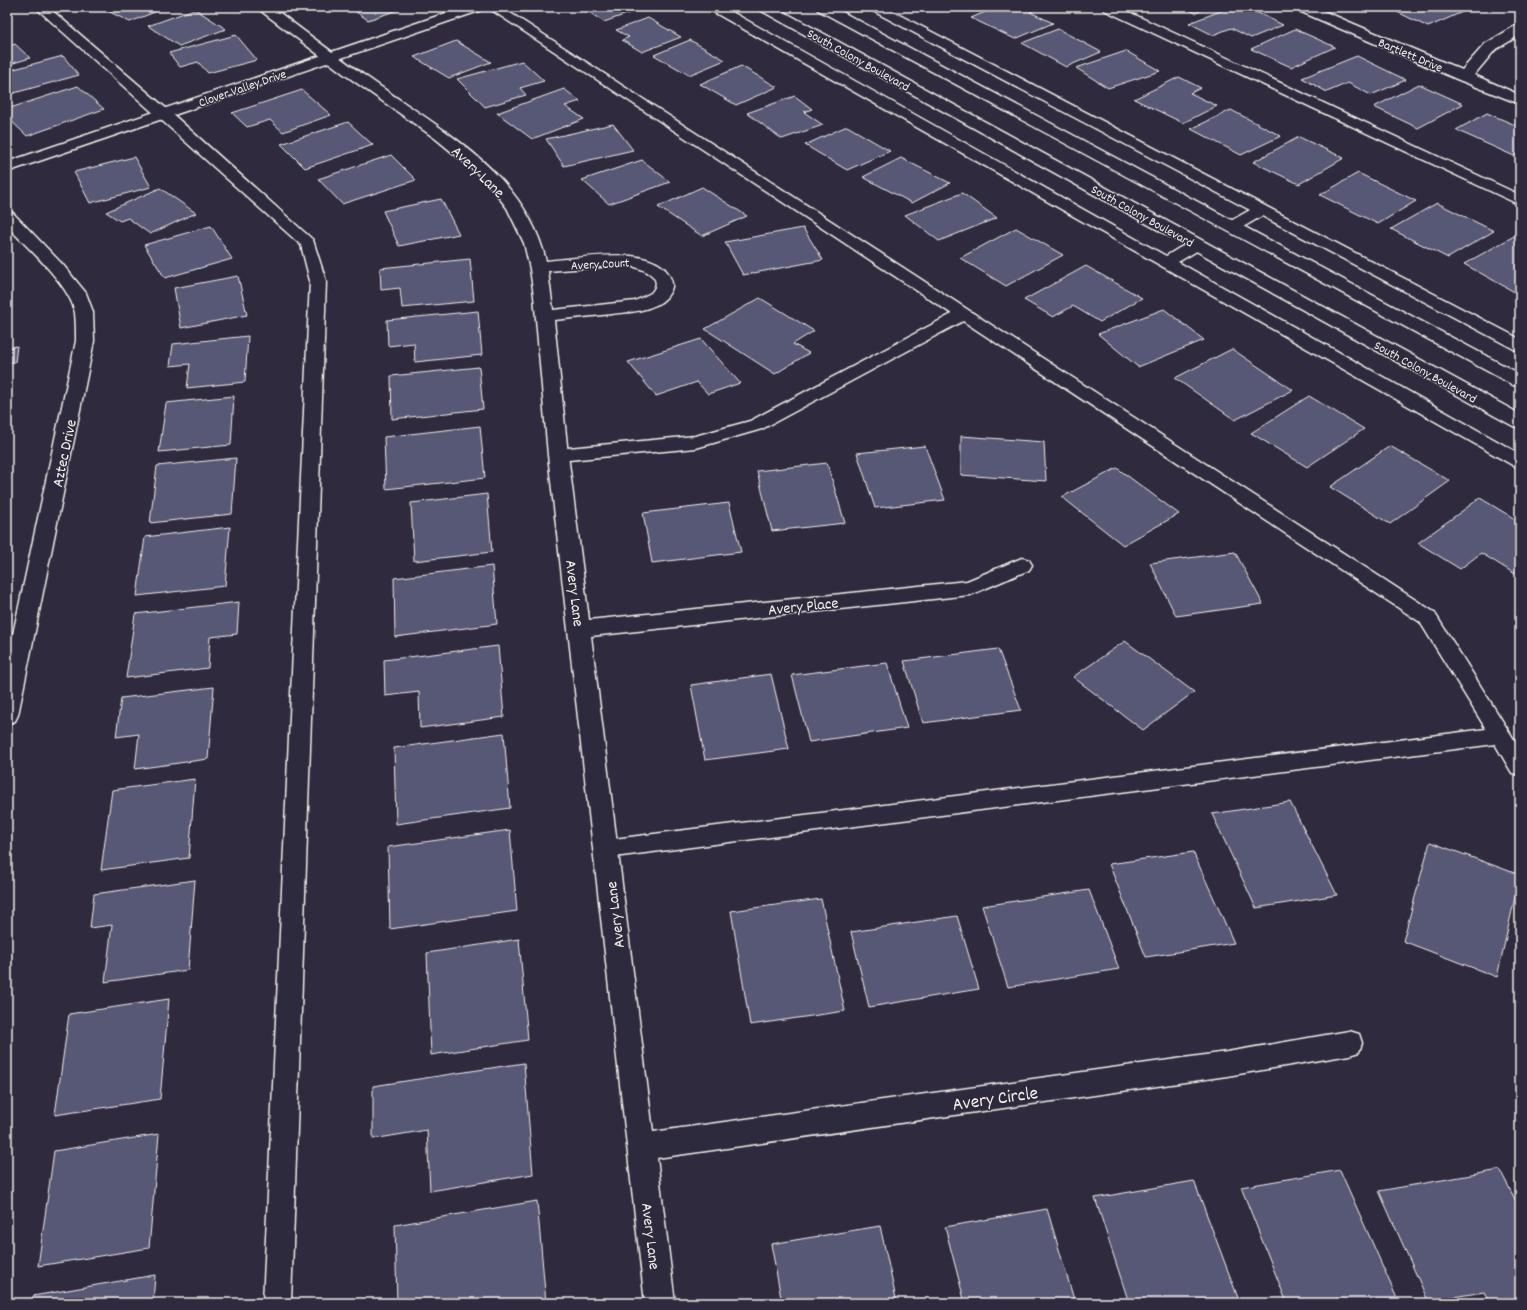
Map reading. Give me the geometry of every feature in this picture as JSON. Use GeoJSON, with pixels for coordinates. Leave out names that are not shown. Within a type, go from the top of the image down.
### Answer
{"type":"FeatureCollection","features":[{"type":"Feature","properties":{"kind":"street","name":"Avery Lane"},"geometry":{"type":"LineString","coordinates":[[263,7],[329,57],[458,149],[483,170],[508,197],[527,230],[538,267],[545,316],[558,454],[660,1303]]}},
{"type":"Feature","properties":{"kind":"street","name":"Clover Valley Drive"},"geometry":{"type":"LineString","coordinates":[[7,167],[477,7]]}},
{"type":"Feature","properties":{"kind":"street","name":"South Colony Boulevard"},"geometry":{"type":"LineString","coordinates":[[765,7],[1214,235],[1520,381]]}},
{"type":"Feature","properties":{"kind":"street","name":"South Colony Boulevard"},"geometry":{"type":"LineString","coordinates":[[823,7],[1214,235],[1520,422]]}},
{"type":"Feature","properties":{"kind":"street","name":"Bartlett Drive"},"geometry":{"type":"LineString","coordinates":[[1302,7],[1520,100]]}},
{"type":"Feature","properties":{"kind":"street"},"geometry":{"type":"LineString","coordinates":[[1464,77],[1490,47],[1520,29]]}},
{"type":"Feature","properties":{"kind":"street","name":"Aztec Drive"},"geometry":{"type":"LineString","coordinates":[[7,216],[57,269],[77,293],[84,312],[85,341],[7,715]]}},
{"type":"Feature","properties":{"kind":"street","name":"Avery Court"},"geometry":{"type":"LineString","coordinates":[[538,267],[626,260],[640,262],[651,266],[659,272],[663,280],[663,288],[659,296],[650,302],[637,306],[545,316]]}},
{"type":"Feature","properties":{"kind":"street","name":"Avery Place"},"geometry":{"type":"LineString","coordinates":[[580,629],[970,588],[1022,565]]}},
{"type":"Feature","properties":{"kind":"street","name":"Avery Circle"},"geometry":{"type":"LineString","coordinates":[[641,1147],[1227,1064],[1349,1043]]}},
{"type":"Feature","properties":{"kind":"lane"},"geometry":{"type":"LineString","coordinates":[[41,7],[163,113],[308,243],[318,282],[276,1303]]}},
{"type":"Feature","properties":{"kind":"lane"},"geometry":{"type":"LineString","coordinates":[[493,7],[1427,617],[1520,767]]}},
{"type":"Feature","properties":{"kind":"lane"},"geometry":{"type":"LineString","coordinates":[[714,7],[1520,462]]}},
{"type":"Feature","properties":{"kind":"lane"},"geometry":{"type":"LineString","coordinates":[[875,7],[1520,346]]}},
{"type":"Feature","properties":{"kind":"lane"},"geometry":{"type":"LineString","coordinates":[[1108,7],[1520,201]]}},
{"type":"Feature","properties":{"kind":"lane"},"geometry":{"type":"LineString","coordinates":[[1167,262],[1262,210]]}},
{"type":"Feature","properties":{"kind":"lane"},"geometry":{"type":"LineString","coordinates":[[558,454],[696,442],[756,425],[964,314]]}},
{"type":"Feature","properties":{"kind":"lane"},"geometry":{"type":"LineString","coordinates":[[606,849],[1500,735]]}},
{"type":"Feature","properties":{"kind":"building"},"geometry":{"type":"Polygon","coordinates":[[[167,7],[130,22],[102,8],[167,7]]]}},
{"type":"Feature","properties":{"kind":"building"},"geometry":{"type":"Polygon","coordinates":[[[349,7],[407,7],[368,20],[349,7]]]}},
{"type":"Feature","properties":{"kind":"building"},"geometry":{"type":"Polygon","coordinates":[[[581,7],[643,7],[644,8],[604,22],[581,7]]]}},
{"type":"Feature","properties":{"kind":"building"},"geometry":{"type":"Polygon","coordinates":[[[997,7],[1042,7],[1030,12],[1053,23],[1015,39],[971,18],[997,7]]]}},
{"type":"Feature","properties":{"kind":"building"},"geometry":{"type":"Polygon","coordinates":[[[1182,7],[1209,7],[1196,13],[1182,7]]]}},
{"type":"Feature","properties":{"kind":"building"},"geometry":{"type":"Polygon","coordinates":[[[1231,7],[1246,7],[1283,25],[1251,38],[1231,28],[1213,35],[1189,23],[1231,7]]]}},
{"type":"Feature","properties":{"kind":"building"},"geometry":{"type":"Polygon","coordinates":[[[1460,7],[1467,10],[1428,27],[1389,8],[1460,7]]]}},
{"type":"Feature","properties":{"kind":"building"},"geometry":{"type":"Polygon","coordinates":[[[195,9],[226,29],[179,46],[148,26],[195,9]]]}},
{"type":"Feature","properties":{"kind":"building"},"geometry":{"type":"Polygon","coordinates":[[[648,18],[681,37],[642,52],[622,40],[629,37],[616,30],[648,18]]]}},
{"type":"Feature","properties":{"kind":"building"},"geometry":{"type":"Polygon","coordinates":[[[1058,29],[1101,52],[1066,67],[1022,43],[1058,29]]]}},
{"type":"Feature","properties":{"kind":"building"},"geometry":{"type":"Polygon","coordinates":[[[1295,29],[1335,47],[1291,67],[1251,49],[1295,29]]]}},
{"type":"Feature","properties":{"kind":"building"},"geometry":{"type":"Polygon","coordinates":[[[236,35],[257,60],[208,73],[198,62],[180,67],[169,53],[236,35]]]}},
{"type":"Feature","properties":{"kind":"building"},"geometry":{"type":"Polygon","coordinates":[[[690,40],[725,60],[689,75],[654,55],[690,40]]]}},
{"type":"Feature","properties":{"kind":"building"},"geometry":{"type":"Polygon","coordinates":[[[456,41],[491,62],[449,78],[414,57],[456,41]]]}},
{"type":"Feature","properties":{"kind":"building"},"geometry":{"type":"Polygon","coordinates":[[[15,44],[30,58],[7,65],[7,47],[15,44]]]}},
{"type":"Feature","properties":{"kind":"building"},"geometry":{"type":"Polygon","coordinates":[[[1126,51],[1160,71],[1108,88],[1076,68],[1126,51]]]}},
{"type":"Feature","properties":{"kind":"building"},"geometry":{"type":"Polygon","coordinates":[[[63,56],[79,75],[7,95],[7,71],[63,56]]]}},
{"type":"Feature","properties":{"kind":"building"},"geometry":{"type":"Polygon","coordinates":[[[1357,56],[1406,80],[1371,95],[1348,83],[1327,92],[1302,78],[1357,56]]]}},
{"type":"Feature","properties":{"kind":"building"},"geometry":{"type":"Polygon","coordinates":[[[522,61],[544,81],[520,88],[526,95],[485,107],[457,79],[522,61]]]}},
{"type":"Feature","properties":{"kind":"building"},"geometry":{"type":"Polygon","coordinates":[[[741,66],[777,87],[736,105],[700,84],[741,66]]]}},
{"type":"Feature","properties":{"kind":"building"},"geometry":{"type":"Polygon","coordinates":[[[1179,77],[1201,88],[1190,93],[1217,106],[1183,123],[1134,99],[1179,77]]]}},
{"type":"Feature","properties":{"kind":"building"},"geometry":{"type":"Polygon","coordinates":[[[1419,84],[1463,104],[1418,128],[1374,107],[1419,84]]]}},
{"type":"Feature","properties":{"kind":"building"},"geometry":{"type":"Polygon","coordinates":[[[78,86],[104,109],[27,136],[7,117],[7,109],[78,86]]]}},
{"type":"Feature","properties":{"kind":"building"},"geometry":{"type":"Polygon","coordinates":[[[564,89],[580,101],[565,106],[584,119],[532,139],[497,113],[564,89]]]}},
{"type":"Feature","properties":{"kind":"building"},"geometry":{"type":"Polygon","coordinates":[[[302,90],[331,115],[283,132],[270,120],[247,127],[232,113],[302,90]]]}},
{"type":"Feature","properties":{"kind":"building"},"geometry":{"type":"Polygon","coordinates":[[[795,96],[812,109],[804,112],[823,125],[782,139],[747,113],[795,96]]]}},
{"type":"Feature","properties":{"kind":"building"},"geometry":{"type":"Polygon","coordinates":[[[1231,110],[1281,136],[1241,155],[1191,129],[1231,110]]]}},
{"type":"Feature","properties":{"kind":"building"},"geometry":{"type":"Polygon","coordinates":[[[1487,113],[1520,127],[1520,152],[1514,156],[1456,130],[1487,113]]]}},
{"type":"Feature","properties":{"kind":"building"},"geometry":{"type":"Polygon","coordinates":[[[348,122],[373,145],[305,168],[281,144],[348,122]]]}},
{"type":"Feature","properties":{"kind":"building"},"geometry":{"type":"Polygon","coordinates":[[[613,124],[633,150],[564,166],[546,139],[613,124]]]}},
{"type":"Feature","properties":{"kind":"building"},"geometry":{"type":"Polygon","coordinates":[[[847,126],[890,151],[847,170],[805,145],[847,126]]]}},
{"type":"Feature","properties":{"kind":"building"},"geometry":{"type":"Polygon","coordinates":[[[1299,137],[1344,158],[1299,184],[1253,162],[1299,137]]]}},
{"type":"Feature","properties":{"kind":"building"},"geometry":{"type":"Polygon","coordinates":[[[391,155],[416,180],[342,204],[318,179],[391,155]]]}},
{"type":"Feature","properties":{"kind":"building"},"geometry":{"type":"Polygon","coordinates":[[[134,157],[151,187],[90,203],[74,172],[134,157]]]}},
{"type":"Feature","properties":{"kind":"building"},"geometry":{"type":"Polygon","coordinates":[[[901,158],[950,183],[912,203],[863,177],[901,158]]]}},
{"type":"Feature","properties":{"kind":"building"},"geometry":{"type":"Polygon","coordinates":[[[642,160],[670,182],[609,204],[582,180],[642,160]]]}},
{"type":"Feature","properties":{"kind":"building"},"geometry":{"type":"Polygon","coordinates":[[[1358,173],[1416,201],[1378,224],[1320,195],[1358,173]]]}},
{"type":"Feature","properties":{"kind":"building"},"geometry":{"type":"Polygon","coordinates":[[[702,187],[747,216],[702,236],[658,207],[702,187]]]}},
{"type":"Feature","properties":{"kind":"building"},"geometry":{"type":"Polygon","coordinates":[[[160,188],[196,213],[150,234],[128,218],[120,221],[106,212],[160,188]]]}},
{"type":"Feature","properties":{"kind":"building"},"geometry":{"type":"Polygon","coordinates":[[[962,193],[997,218],[939,241],[905,215],[962,193]]]}},
{"type":"Feature","properties":{"kind":"building"},"geometry":{"type":"Polygon","coordinates":[[[441,199],[459,234],[399,246],[383,211],[441,199]]]}},
{"type":"Feature","properties":{"kind":"building"},"geometry":{"type":"Polygon","coordinates":[[[1437,203],[1494,231],[1448,258],[1391,229],[1437,203]]]}},
{"type":"Feature","properties":{"kind":"building"},"geometry":{"type":"Polygon","coordinates":[[[211,226],[232,259],[165,278],[144,245],[211,226]]]}},
{"type":"Feature","properties":{"kind":"building"},"geometry":{"type":"Polygon","coordinates":[[[803,228],[823,260],[743,275],[725,242],[803,228]]]}},
{"type":"Feature","properties":{"kind":"building"},"geometry":{"type":"Polygon","coordinates":[[[1016,228],[1063,255],[1006,286],[960,258],[1016,228]]]}},
{"type":"Feature","properties":{"kind":"building"},"geometry":{"type":"Polygon","coordinates":[[[1516,235],[1520,237],[1520,295],[1464,264],[1516,235]]]}},
{"type":"Feature","properties":{"kind":"building"},"geometry":{"type":"Polygon","coordinates":[[[470,259],[474,301],[402,308],[400,288],[381,290],[380,268],[470,259]]]}},
{"type":"Feature","properties":{"kind":"building"},"geometry":{"type":"Polygon","coordinates":[[[1086,266],[1142,298],[1100,322],[1073,306],[1053,317],[1024,300],[1086,266]]]}},
{"type":"Feature","properties":{"kind":"building"},"geometry":{"type":"Polygon","coordinates":[[[238,276],[247,315],[181,328],[174,288],[238,276]]]}},
{"type":"Feature","properties":{"kind":"building"},"geometry":{"type":"Polygon","coordinates":[[[760,298],[814,331],[793,344],[809,353],[775,374],[705,329],[760,298]]]}},
{"type":"Feature","properties":{"kind":"building"},"geometry":{"type":"Polygon","coordinates":[[[1164,309],[1204,340],[1138,367],[1098,334],[1164,309]]]}},
{"type":"Feature","properties":{"kind":"building"},"geometry":{"type":"Polygon","coordinates":[[[478,311],[482,355],[415,362],[414,343],[388,346],[387,320],[478,311]]]}},
{"type":"Feature","properties":{"kind":"building"},"geometry":{"type":"Polygon","coordinates":[[[248,336],[245,382],[187,388],[190,364],[170,366],[173,344],[248,336]]]}},
{"type":"Feature","properties":{"kind":"building"},"geometry":{"type":"Polygon","coordinates":[[[701,339],[740,383],[708,394],[697,382],[656,396],[628,362],[701,339]]]}},
{"type":"Feature","properties":{"kind":"building"},"geometry":{"type":"Polygon","coordinates":[[[17,346],[15,362],[7,363],[7,348],[17,346]]]}},
{"type":"Feature","properties":{"kind":"building"},"geometry":{"type":"Polygon","coordinates":[[[1232,349],[1293,390],[1235,420],[1175,378],[1232,349]]]}},
{"type":"Feature","properties":{"kind":"building"},"geometry":{"type":"Polygon","coordinates":[[[479,367],[483,409],[392,419],[391,376],[479,367]]]}},
{"type":"Feature","properties":{"kind":"building"},"geometry":{"type":"Polygon","coordinates":[[[234,396],[231,445],[159,452],[166,403],[234,396]]]}},
{"type":"Feature","properties":{"kind":"building"},"geometry":{"type":"Polygon","coordinates":[[[1309,396],[1364,429],[1307,467],[1251,433],[1309,396]]]}},
{"type":"Feature","properties":{"kind":"building"},"geometry":{"type":"Polygon","coordinates":[[[480,426],[485,478],[386,489],[384,437],[480,426]]]}},
{"type":"Feature","properties":{"kind":"building"},"geometry":{"type":"Polygon","coordinates":[[[961,436],[1044,442],[1046,481],[961,475],[961,436]]]}},
{"type":"Feature","properties":{"kind":"building"},"geometry":{"type":"Polygon","coordinates":[[[925,446],[945,500],[875,508],[857,453],[925,446]]]}},
{"type":"Feature","properties":{"kind":"building"},"geometry":{"type":"Polygon","coordinates":[[[1390,446],[1450,481],[1390,524],[1330,487],[1390,446]]]}},
{"type":"Feature","properties":{"kind":"building"},"geometry":{"type":"Polygon","coordinates":[[[236,458],[232,514],[150,523],[157,466],[236,458]]]}},
{"type":"Feature","properties":{"kind":"building"},"geometry":{"type":"Polygon","coordinates":[[[827,463],[845,523],[772,531],[757,471],[827,463]]]}},
{"type":"Feature","properties":{"kind":"building"},"geometry":{"type":"Polygon","coordinates":[[[1117,468],[1179,514],[1123,545],[1062,497],[1117,468]]]}},
{"type":"Feature","properties":{"kind":"building"},"geometry":{"type":"Polygon","coordinates":[[[487,494],[492,552],[414,561],[411,503],[487,494]]]}},
{"type":"Feature","properties":{"kind":"building"},"geometry":{"type":"Polygon","coordinates":[[[1480,498],[1520,522],[1520,571],[1515,574],[1481,553],[1460,569],[1418,543],[1480,498]]]}},
{"type":"Feature","properties":{"kind":"building"},"geometry":{"type":"Polygon","coordinates":[[[729,503],[741,552],[652,563],[643,513],[729,503]]]}},
{"type":"Feature","properties":{"kind":"building"},"geometry":{"type":"Polygon","coordinates":[[[230,527],[225,586],[137,596],[145,537],[230,527]]]}},
{"type":"Feature","properties":{"kind":"building"},"geometry":{"type":"Polygon","coordinates":[[[1235,552],[1263,604],[1176,616],[1150,563],[1235,552]]]}},
{"type":"Feature","properties":{"kind":"building"},"geometry":{"type":"Polygon","coordinates":[[[492,566],[497,624],[395,637],[394,578],[492,566]]]}},
{"type":"Feature","properties":{"kind":"building"},"geometry":{"type":"Polygon","coordinates":[[[239,602],[237,634],[210,637],[208,668],[126,678],[135,614],[239,602]]]}},
{"type":"Feature","properties":{"kind":"building"},"geometry":{"type":"Polygon","coordinates":[[[1125,641],[1194,692],[1143,730],[1073,677],[1125,641]]]}},
{"type":"Feature","properties":{"kind":"building"},"geometry":{"type":"Polygon","coordinates":[[[498,646],[504,717],[420,728],[419,692],[385,696],[384,660],[498,646]]]}},
{"type":"Feature","properties":{"kind":"building"},"geometry":{"type":"Polygon","coordinates":[[[998,649],[1021,710],[923,723],[904,661],[998,649]]]}},
{"type":"Feature","properties":{"kind":"building"},"geometry":{"type":"Polygon","coordinates":[[[887,663],[907,728],[809,742],[792,675],[887,663]]]}},
{"type":"Feature","properties":{"kind":"building"},"geometry":{"type":"Polygon","coordinates":[[[771,674],[789,749],[705,760],[691,685],[771,674]]]}},
{"type":"Feature","properties":{"kind":"building"},"geometry":{"type":"Polygon","coordinates":[[[214,687],[208,759],[135,769],[139,734],[116,737],[121,698],[214,687]]]}},
{"type":"Feature","properties":{"kind":"building"},"geometry":{"type":"Polygon","coordinates":[[[504,733],[510,808],[396,824],[394,748],[504,733]]]}},
{"type":"Feature","properties":{"kind":"building"},"geometry":{"type":"Polygon","coordinates":[[[195,779],[189,858],[101,870],[112,790],[195,779]]]}},
{"type":"Feature","properties":{"kind":"building"},"geometry":{"type":"Polygon","coordinates":[[[1290,802],[1337,895],[1256,908],[1212,814],[1290,802]]]}},
{"type":"Feature","properties":{"kind":"building"},"geometry":{"type":"Polygon","coordinates":[[[510,830],[517,911],[390,929],[388,847],[510,830]]]}},
{"type":"Feature","properties":{"kind":"building"},"geometry":{"type":"Polygon","coordinates":[[[1430,842],[1520,875],[1497,977],[1403,941],[1430,842]]]}},
{"type":"Feature","properties":{"kind":"building"},"geometry":{"type":"Polygon","coordinates":[[[1193,852],[1234,943],[1146,957],[1109,864],[1193,852]]]}},
{"type":"Feature","properties":{"kind":"building"},"geometry":{"type":"Polygon","coordinates":[[[195,880],[188,970],[105,982],[112,925],[90,928],[94,894],[195,880]]]}},
{"type":"Feature","properties":{"kind":"building"},"geometry":{"type":"Polygon","coordinates":[[[1089,890],[1119,969],[1008,987],[982,906],[1089,890]]]}},
{"type":"Feature","properties":{"kind":"building"},"geometry":{"type":"Polygon","coordinates":[[[821,899],[845,1011],[750,1025],[731,911],[821,899]]]}},
{"type":"Feature","properties":{"kind":"building"},"geometry":{"type":"Polygon","coordinates":[[[957,916],[979,989],[869,1007],[851,932],[957,916]]]}},
{"type":"Feature","properties":{"kind":"building"},"geometry":{"type":"Polygon","coordinates":[[[519,939],[528,1040],[431,1055],[427,953],[519,939]]]}},
{"type":"Feature","properties":{"kind":"building"},"geometry":{"type":"Polygon","coordinates":[[[169,999],[160,1099],[55,1115],[69,1014],[169,999]]]}},
{"type":"Feature","properties":{"kind":"building"},"geometry":{"type":"Polygon","coordinates":[[[524,1063],[533,1174],[430,1191],[427,1130],[373,1139],[373,1086],[524,1063]]]}},
{"type":"Feature","properties":{"kind":"building"},"geometry":{"type":"Polygon","coordinates":[[[159,1134],[149,1248],[38,1266],[54,1151],[159,1134]]]}},
{"type":"Feature","properties":{"kind":"building"},"geometry":{"type":"Polygon","coordinates":[[[1340,1170],[1399,1303],[1287,1303],[1241,1187],[1340,1170]]]}},
{"type":"Feature","properties":{"kind":"building"},"geometry":{"type":"Polygon","coordinates":[[[1500,1170],[1520,1209],[1520,1303],[1490,1303],[1484,1292],[1428,1301],[1379,1191],[1500,1170]]]}},
{"type":"Feature","properties":{"kind":"building"},"geometry":{"type":"Polygon","coordinates":[[[1194,1181],[1240,1303],[1129,1303],[1095,1198],[1194,1181]]]}},
{"type":"Feature","properties":{"kind":"building"},"geometry":{"type":"Polygon","coordinates":[[[537,1201],[546,1303],[397,1303],[395,1225],[537,1201]]]}},
{"type":"Feature","properties":{"kind":"building"},"geometry":{"type":"Polygon","coordinates":[[[1047,1209],[1075,1303],[965,1303],[945,1227],[1047,1209]]]}},
{"type":"Feature","properties":{"kind":"building"},"geometry":{"type":"Polygon","coordinates":[[[880,1226],[897,1303],[782,1303],[771,1244],[880,1226]]]}},
{"type":"Feature","properties":{"kind":"building"},"geometry":{"type":"Polygon","coordinates":[[[155,1275],[153,1303],[32,1303],[33,1296],[155,1275]]]}}]}
